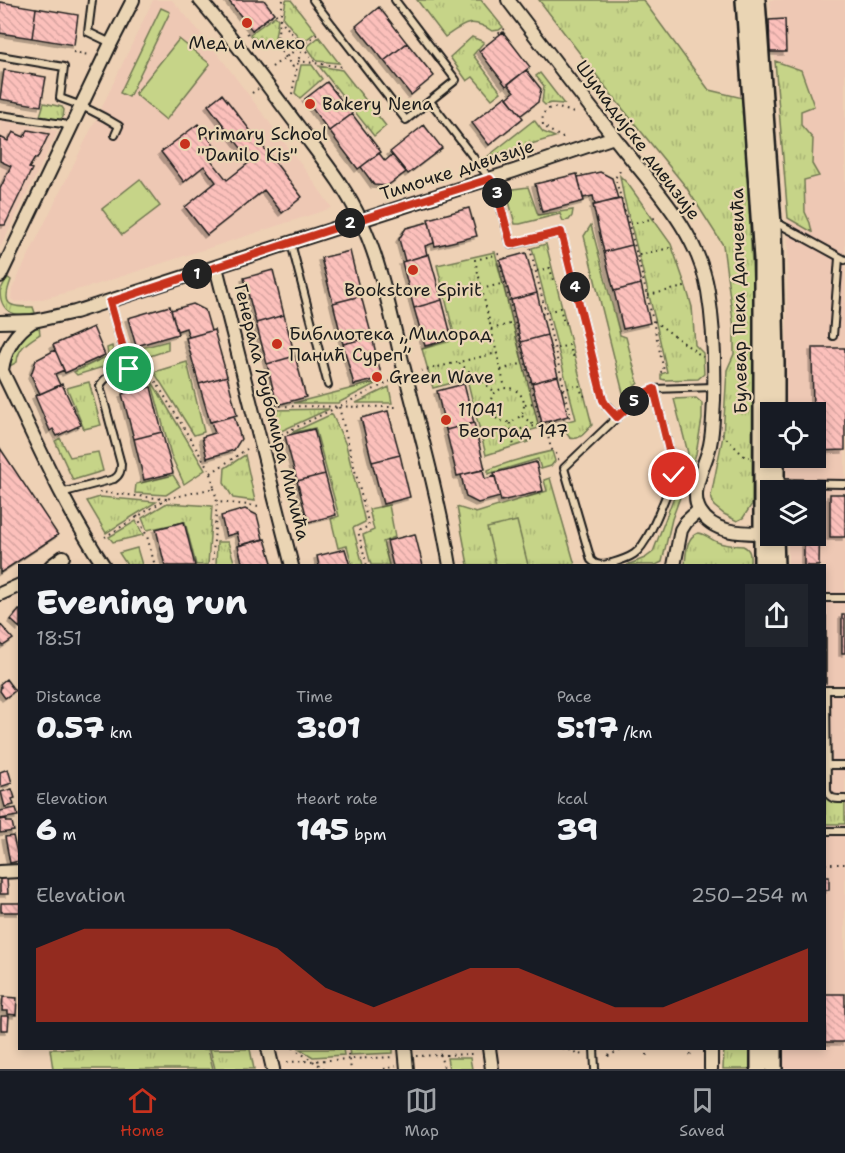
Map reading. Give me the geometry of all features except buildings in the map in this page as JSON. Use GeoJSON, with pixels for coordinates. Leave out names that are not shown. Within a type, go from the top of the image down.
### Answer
{"type":"FeatureCollection","features":[{"type":"Feature","properties":{"kind":"street"},"geometry":{"type":"LineString","coordinates":[[1,273],[133,0]]}},
{"type":"Feature","properties":{"kind":"street"},"geometry":{"type":"LineString","coordinates":[[200,0],[308,141],[340,185],[361,220],[383,285],[450,564]]}},
{"type":"Feature","properties":{"kind":"street","name":"Шумадијске дивизије"},"geometry":{"type":"LineString","coordinates":[[508,0],[664,200],[686,233],[698,258],[708,291],[713,333],[714,387],[710,445],[696,494],[699,510]]}},
{"type":"Feature","properties":{"kind":"street","name":"Булевар Пека Дапчевића"},"geometry":{"type":"LineString","coordinates":[[744,0],[766,224],[776,363],[776,402]]}},
{"type":"Feature","properties":{"kind":"street","name":"Булевар Пека Дапчевића"},"geometry":{"type":"LineString","coordinates":[[757,0],[766,224],[762,259],[768,480]]}},
{"type":"Feature","properties":{"kind":"street","name":"Тимочке дивизије"},"geometry":{"type":"LineString","coordinates":[[0,322],[34,321],[110,302],[614,137]]}},
{"type":"Feature","properties":{"kind":"street","name":"Генерала Љубомира Милића"},"geometry":{"type":"LineString","coordinates":[[216,267],[291,564]]}},
{"type":"Feature","properties":{"kind":"street"},"geometry":{"type":"LineString","coordinates":[[34,321],[24,327],[11,341],[1,369],[60,493],[103,564]]}},
{"type":"Feature","properties":{"kind":"street"},"geometry":{"type":"LineString","coordinates":[[674,564],[681,530],[699,510],[719,528],[734,532],[760,533]]}},
{"type":"Feature","properties":{"kind":"street","name":"Булевар Пека Дапчевића"},"geometry":{"type":"LineString","coordinates":[[762,564],[766,546]]}},
{"type":"Feature","properties":{"kind":"street","name":"Булевар Пека Дапчевића"},"geometry":{"type":"LineString","coordinates":[[772,546],[776,564]]}},
{"type":"Feature","properties":{"kind":"street"},"geometry":{"type":"LineString","coordinates":[[54,564],[63,557]]}},
{"type":"Feature","properties":{"kind":"street"},"geometry":{"type":"LineString","coordinates":[[0,594],[18,589]]}},
{"type":"Feature","properties":{"kind":"street"},"geometry":{"type":"LineString","coordinates":[[0,872],[18,871]]}},
{"type":"Feature","properties":{"kind":"street"},"geometry":{"type":"LineString","coordinates":[[268,1050],[273,1069]]}},
{"type":"Feature","properties":{"kind":"street"},"geometry":{"type":"LineString","coordinates":[[489,1050],[492,1069]]}},
{"type":"Feature","properties":{"kind":"street"},"geometry":{"type":"LineString","coordinates":[[711,1050],[711,1069]]}},
{"type":"Feature","properties":{"kind":"street"},"geometry":{"type":"LineString","coordinates":[[759,1050],[759,1069]]}},
{"type":"Feature","properties":{"kind":"street"},"geometry":{"type":"LineString","coordinates":[[774,1050],[774,1069]]}},
{"type":"Feature","properties":{"kind":"street"},"geometry":{"type":"LineString","coordinates":[[402,1068],[405,1054]]}},
{"type":"Feature","properties":{"kind":"lane"},"geometry":{"type":"LineString","coordinates":[[90,0],[88,32],[111,43]]}},
{"type":"Feature","properties":{"kind":"lane"},"geometry":{"type":"LineString","coordinates":[[313,0],[406,120],[456,80],[395,0]]}},
{"type":"Feature","properties":{"kind":"lane"},"geometry":{"type":"LineString","coordinates":[[0,56],[64,68],[60,98],[82,105],[120,126],[115,135]]}},
{"type":"Feature","properties":{"kind":"lane"},"geometry":{"type":"LineString","coordinates":[[430,101],[496,189],[511,244],[561,232],[603,400],[617,417]]}},
{"type":"Feature","properties":{"kind":"lane"},"geometry":{"type":"LineString","coordinates":[[0,115],[63,124],[71,128]]}},
{"type":"Feature","properties":{"kind":"lane"},"geometry":{"type":"LineString","coordinates":[[766,224],[781,225],[842,259],[833,336]]}},
{"type":"Feature","properties":{"kind":"lane"},"geometry":{"type":"LineString","coordinates":[[291,243],[328,385]]}},
{"type":"Feature","properties":{"kind":"lane"},"geometry":{"type":"LineString","coordinates":[[60,493],[114,479],[120,474],[121,464],[100,386],[103,380],[110,375],[129,369],[110,302]]}},
{"type":"Feature","properties":{"kind":"lane"},"geometry":{"type":"LineString","coordinates":[[595,564],[591,560],[564,468],[643,394],[654,389],[714,387]]}},
{"type":"Feature","properties":{"kind":"lane"},"geometry":{"type":"LineString","coordinates":[[607,564],[639,550],[650,534],[674,475],[654,389]]}},
{"type":"Feature","properties":{"kind":"lane"},"geometry":{"type":"LineString","coordinates":[[826,485],[845,484]]}},
{"type":"Feature","properties":{"kind":"lane"},"geometry":{"type":"LineString","coordinates":[[826,598],[845,598]]}},
{"type":"Feature","properties":{"kind":"lane"},"geometry":{"type":"LineString","coordinates":[[826,690],[845,690]]}},
{"type":"Feature","properties":{"kind":"lane"},"geometry":{"type":"LineString","coordinates":[[845,765],[826,765],[829,796],[834,799],[845,799]]}},
{"type":"Feature","properties":{"kind":"lane"},"geometry":{"type":"LineString","coordinates":[[826,831],[845,831]]}},
{"type":"Feature","properties":{"kind":"lane"},"geometry":{"type":"LineString","coordinates":[[594,1050],[595,1069]]}},
{"type":"Feature","properties":{"kind":"path"},"geometry":{"type":"LineString","coordinates":[[283,0],[276,45],[296,71]]}},
{"type":"Feature","properties":{"kind":"path"},"geometry":{"type":"LineString","coordinates":[[247,34],[275,13],[316,63]]}},
{"type":"Feature","properties":{"kind":"path"},"geometry":{"type":"LineString","coordinates":[[494,37],[507,27]]}},
{"type":"Feature","properties":{"kind":"path"},"geometry":{"type":"LineString","coordinates":[[272,67],[319,33]]}},
{"type":"Feature","properties":{"kind":"path"},"geometry":{"type":"LineString","coordinates":[[256,46],[303,46]]}},
{"type":"Feature","properties":{"kind":"path"},"geometry":{"type":"LineString","coordinates":[[292,94],[303,46]]}},
{"type":"Feature","properties":{"kind":"path"},"geometry":{"type":"LineString","coordinates":[[73,52],[89,55]]}},
{"type":"Feature","properties":{"kind":"path"},"geometry":{"type":"LineString","coordinates":[[298,62],[344,67]]}},
{"type":"Feature","properties":{"kind":"path"},"geometry":{"type":"LineString","coordinates":[[563,138],[543,125],[544,112],[557,107],[576,114]]}},
{"type":"Feature","properties":{"kind":"path"},"geometry":{"type":"LineString","coordinates":[[620,171],[615,178],[630,224],[664,371],[657,373]]}},
{"type":"Feature","properties":{"kind":"path"},"geometry":{"type":"LineString","coordinates":[[630,224],[655,218]]}},
{"type":"Feature","properties":{"kind":"path"},"geometry":{"type":"LineString","coordinates":[[637,256],[674,247]]}},
{"type":"Feature","properties":{"kind":"path"},"geometry":{"type":"LineString","coordinates":[[530,250],[533,272],[571,416],[562,419]]}},
{"type":"Feature","properties":{"kind":"path"},"geometry":{"type":"LineString","coordinates":[[499,254],[474,260],[506,388]]}},
{"type":"Feature","properties":{"kind":"path"},"geometry":{"type":"LineString","coordinates":[[506,258],[499,260],[541,424]]}},
{"type":"Feature","properties":{"kind":"path"},"geometry":{"type":"LineString","coordinates":[[533,272],[550,268],[553,280],[557,279]]}},
{"type":"Feature","properties":{"kind":"path"},"geometry":{"type":"LineString","coordinates":[[481,289],[505,283]]}},
{"type":"Feature","properties":{"kind":"path"},"geometry":{"type":"LineString","coordinates":[[648,295],[689,286]]}},
{"type":"Feature","properties":{"kind":"path"},"geometry":{"type":"LineString","coordinates":[[544,313],[560,309],[564,323],[568,322]]}},
{"type":"Feature","properties":{"kind":"path"},"geometry":{"type":"LineString","coordinates":[[653,320],[705,359]]}},
{"type":"Feature","properties":{"kind":"path"},"geometry":{"type":"LineString","coordinates":[[491,329],[516,323]]}},
{"type":"Feature","properties":{"kind":"path"},"geometry":{"type":"LineString","coordinates":[[553,350],[569,345],[573,356],[576,354]]}},
{"type":"Feature","properties":{"kind":"path"},"geometry":{"type":"LineString","coordinates":[[421,371],[497,353]]}},
{"type":"Feature","properties":{"kind":"path"},"geometry":{"type":"LineString","coordinates":[[459,363],[495,392]]}},
{"type":"Feature","properties":{"kind":"path"},"geometry":{"type":"LineString","coordinates":[[501,370],[526,363]]}},
{"type":"Feature","properties":{"kind":"path"},"geometry":{"type":"LineString","coordinates":[[142,374],[150,372],[211,473],[217,502],[212,564]]}},
{"type":"Feature","properties":{"kind":"path"},"geometry":{"type":"LineString","coordinates":[[276,437],[391,381]]}},
{"type":"Feature","properties":{"kind":"path"},"geometry":{"type":"LineString","coordinates":[[563,390],[579,385],[583,396],[587,395]]}},
{"type":"Feature","properties":{"kind":"path"},"geometry":{"type":"LineString","coordinates":[[506,388],[521,394],[525,405],[521,416],[510,423],[503,423],[496,419],[491,413],[490,406],[495,392],[506,388]]}},
{"type":"Feature","properties":{"kind":"path"},"geometry":{"type":"LineString","coordinates":[[525,405],[536,402]]}},
{"type":"Feature","properties":{"kind":"path"},"geometry":{"type":"LineString","coordinates":[[268,406],[397,406]]}},
{"type":"Feature","properties":{"kind":"path"},"geometry":{"type":"LineString","coordinates":[[339,406],[369,526],[358,531],[366,564]]}},
{"type":"Feature","properties":{"kind":"path"},"geometry":{"type":"LineString","coordinates":[[521,416],[535,426]]}},
{"type":"Feature","properties":{"kind":"path"},"geometry":{"type":"LineString","coordinates":[[512,431],[549,422],[551,432],[548,436],[551,449],[555,451],[558,459],[556,466]]}},
{"type":"Feature","properties":{"kind":"path"},"geometry":{"type":"LineString","coordinates":[[510,423],[514,446]]}},
{"type":"Feature","properties":{"kind":"path"},"geometry":{"type":"LineString","coordinates":[[719,433],[745,456],[755,458]]}},
{"type":"Feature","properties":{"kind":"path"},"geometry":{"type":"LineString","coordinates":[[211,473],[248,449]]}},
{"type":"Feature","properties":{"kind":"path"},"geometry":{"type":"LineString","coordinates":[[105,537],[166,499],[214,488]]}},
{"type":"Feature","properties":{"kind":"path"},"geometry":{"type":"LineString","coordinates":[[99,492],[166,499]]}},
{"type":"Feature","properties":{"kind":"path"},"geometry":{"type":"LineString","coordinates":[[217,502],[260,506]]}},
{"type":"Feature","properties":{"kind":"path"},"geometry":{"type":"LineString","coordinates":[[137,516],[147,536],[154,564]]}},
{"type":"Feature","properties":{"kind":"path"},"geometry":{"type":"LineString","coordinates":[[826,864],[845,864]]}},
{"type":"Feature","properties":{"kind":"path"},"geometry":{"type":"LineString","coordinates":[[296,1050],[324,1069]]}},
{"type":"Feature","properties":{"kind":"path"},"geometry":{"type":"LineString","coordinates":[[347,1050],[351,1069]]}},
{"type":"Feature","properties":{"kind":"path"},"geometry":{"type":"LineString","coordinates":[[441,1050],[444,1069]]}},
{"type":"Feature","properties":{"kind":"path"},"geometry":{"type":"LineString","coordinates":[[568,1050],[585,1056]]}},
{"type":"Feature","properties":{"kind":"path"},"geometry":{"type":"LineString","coordinates":[[608,1056],[621,1050]]}},
{"type":"Feature","properties":{"kind":"path"},"geometry":{"type":"LineString","coordinates":[[647,1050],[647,1056]]}},
{"type":"Feature","properties":{"kind":"path"},"geometry":{"type":"LineString","coordinates":[[689,1050],[691,1057]]}},
{"type":"Feature","properties":{"kind":"path"},"geometry":{"type":"LineString","coordinates":[[287,1062],[405,1054],[473,1054]]}},
{"type":"Feature","properties":{"kind":"path"},"geometry":{"type":"LineString","coordinates":[[384,1069],[402,1068]]}},
{"type":"Feature","properties":{"kind":"shaded area","name":"Primary School \"Danilo Kis\""},"geometry":{"type":"Polygon","coordinates":[[[153,0],[172,0],[208,41],[332,208],[95,285],[38,300],[16,302],[11,299],[12,289],[153,0]]]}},
{"type":"Feature","properties":{"kind":"shaded area"},"geometry":{"type":"Polygon","coordinates":[[[770,0],[845,0],[845,1069],[783,1069],[784,1050],[826,1050],[826,564],[788,564],[788,546],[826,546],[826,480],[787,480],[786,468],[826,468],[826,402],[786,402],[788,218],[770,0]]]}},
{"type":"Feature","properties":{"kind":"shaded area"},"geometry":{"type":"Polygon","coordinates":[[[0,120],[58,131],[0,248],[0,120]]]}},
{"type":"Feature","properties":{"kind":"green space"},"geometry":{"type":"Polygon","coordinates":[[[286,0],[291,0],[316,32],[303,42],[283,18],[286,0]]]}},
{"type":"Feature","properties":{"kind":"green space"},"geometry":{"type":"Polygon","coordinates":[[[417,0],[481,0],[503,27],[492,31],[473,23],[445,37],[417,0]]]}},
{"type":"Feature","properties":{"kind":"green space"},"geometry":{"type":"Polygon","coordinates":[[[539,0],[643,0],[709,90],[743,98],[753,282],[752,504],[743,518],[737,521],[714,506],[711,496],[723,436],[727,370],[734,354],[734,328],[723,245],[686,187],[539,0]]]}},
{"type":"Feature","properties":{"kind":"green space"},"geometry":{"type":"Polygon","coordinates":[[[161,8],[170,12],[129,97],[120,93],[161,8]]]}},
{"type":"Feature","properties":{"kind":"green space"},"geometry":{"type":"Polygon","coordinates":[[[275,16],[278,19],[274,43],[258,43],[250,34],[275,16]]]}},
{"type":"Feature","properties":{"kind":"green space"},"geometry":{"type":"Polygon","coordinates":[[[319,37],[339,63],[317,61],[307,47],[319,37]]]}},
{"type":"Feature","properties":{"kind":"green space"},"geometry":{"type":"Polygon","coordinates":[[[472,37],[484,42],[473,55],[501,92],[492,99],[473,77],[467,81],[450,57],[472,37]]]}},
{"type":"Feature","properties":{"kind":"green space"},"geometry":{"type":"Polygon","coordinates":[[[179,39],[210,64],[166,120],[135,94],[179,39]]]}},
{"type":"Feature","properties":{"kind":"green space"},"geometry":{"type":"Polygon","coordinates":[[[775,61],[801,70],[814,106],[801,111],[801,125],[813,139],[812,164],[819,176],[804,180],[805,212],[812,232],[788,218],[775,61]]]}},
{"type":"Feature","properties":{"kind":"green space"},"geometry":{"type":"Polygon","coordinates":[[[301,65],[312,65],[322,79],[300,98],[295,93],[301,65]]]}},
{"type":"Feature","properties":{"kind":"green space"},"geometry":{"type":"Polygon","coordinates":[[[319,66],[342,70],[386,126],[374,136],[319,66]]]}},
{"type":"Feature","properties":{"kind":"green space"},"geometry":{"type":"Polygon","coordinates":[[[540,73],[564,104],[545,105],[542,102],[544,86],[536,76],[540,73]]]}},
{"type":"Feature","properties":{"kind":"green space"},"geometry":{"type":"Polygon","coordinates":[[[44,103],[62,107],[63,117],[59,120],[40,116],[44,103]]]}},
{"type":"Feature","properties":{"kind":"green space"},"geometry":{"type":"Polygon","coordinates":[[[534,120],[543,132],[555,137],[487,157],[534,120]]]}},
{"type":"Feature","properties":{"kind":"green space"},"geometry":{"type":"Polygon","coordinates":[[[620,176],[671,244],[692,307],[695,345],[703,353],[704,374],[698,379],[661,379],[661,374],[667,372],[620,176]]]}},
{"type":"Feature","properties":{"kind":"green space"},"geometry":{"type":"Polygon","coordinates":[[[140,179],[160,206],[122,235],[102,209],[140,179]]]}},
{"type":"Feature","properties":{"kind":"green space"},"geometry":{"type":"Polygon","coordinates":[[[528,187],[538,215],[573,210],[572,216],[569,220],[563,221],[560,214],[515,224],[506,190],[528,187]]]}},
{"type":"Feature","properties":{"kind":"green space"},"geometry":{"type":"Polygon","coordinates":[[[591,225],[620,335],[626,337],[638,383],[624,397],[584,236],[591,225]]]}},
{"type":"Feature","properties":{"kind":"green space"},"geometry":{"type":"Polygon","coordinates":[[[546,244],[592,425],[574,439],[567,434],[564,422],[576,419],[532,248],[546,244]]]}},
{"type":"Feature","properties":{"kind":"green space"},"geometry":{"type":"Polygon","coordinates":[[[495,252],[539,428],[525,432],[528,442],[486,455],[467,379],[433,388],[422,349],[455,338],[437,265],[495,252]]]}},
{"type":"Feature","properties":{"kind":"green space"},"geometry":{"type":"Polygon","coordinates":[[[7,277],[11,280],[7,295],[9,303],[33,307],[35,313],[17,315],[5,308],[0,291],[7,277]]]}},
{"type":"Feature","properties":{"kind":"green space"},"geometry":{"type":"Polygon","coordinates":[[[39,326],[40,334],[25,345],[19,352],[17,362],[10,366],[12,352],[17,341],[39,326]]]}},
{"type":"Feature","properties":{"kind":"green space"},"geometry":{"type":"Polygon","coordinates":[[[168,341],[168,350],[136,358],[134,350],[168,341]]]}},
{"type":"Feature","properties":{"kind":"green space"},"geometry":{"type":"Polygon","coordinates":[[[112,346],[116,363],[77,375],[74,372],[108,356],[107,348],[112,346]]]}},
{"type":"Feature","properties":{"kind":"green space"},"geometry":{"type":"Polygon","coordinates":[[[187,362],[204,432],[194,435],[154,372],[187,362]]]}},
{"type":"Feature","properties":{"kind":"green space"},"geometry":{"type":"Polygon","coordinates":[[[151,380],[205,470],[184,484],[171,455],[151,380]]]}},
{"type":"Feature","properties":{"kind":"green space"},"geometry":{"type":"Polygon","coordinates":[[[381,381],[338,403],[294,403],[381,381]]]}},
{"type":"Feature","properties":{"kind":"green space"},"geometry":{"type":"Polygon","coordinates":[[[89,382],[101,425],[84,429],[67,388],[89,382]]]}},
{"type":"Feature","properties":{"kind":"green space"},"geometry":{"type":"Polygon","coordinates":[[[389,387],[392,403],[356,403],[389,387]]]}},
{"type":"Feature","properties":{"kind":"green space"},"geometry":{"type":"Polygon","coordinates":[[[696,398],[702,403],[702,419],[696,454],[672,519],[662,562],[630,564],[653,552],[686,465],[688,453],[674,399],[696,398]]]}},
{"type":"Feature","properties":{"kind":"green space"},"geometry":{"type":"Polygon","coordinates":[[[329,409],[279,432],[273,410],[329,409]]]}},
{"type":"Feature","properties":{"kind":"green space"},"geometry":{"type":"Polygon","coordinates":[[[332,414],[346,445],[365,522],[353,528],[363,564],[352,564],[347,546],[338,548],[331,519],[339,516],[315,428],[291,433],[332,414]]]}},
{"type":"Feature","properties":{"kind":"green space"},"geometry":{"type":"Polygon","coordinates":[[[60,438],[70,457],[98,452],[103,471],[73,480],[55,441],[60,438]]]}},
{"type":"Feature","properties":{"kind":"green space"},"geometry":{"type":"Polygon","coordinates":[[[552,451],[555,461],[551,466],[541,469],[538,459],[488,474],[488,470],[504,464],[552,451]]]}},
{"type":"Feature","properties":{"kind":"green space"},"geometry":{"type":"Polygon","coordinates":[[[245,455],[255,501],[233,498],[224,483],[225,468],[245,455]]]}},
{"type":"Feature","properties":{"kind":"green space"},"geometry":{"type":"Polygon","coordinates":[[[173,475],[180,486],[166,495],[135,493],[136,484],[173,475]]]}},
{"type":"Feature","properties":{"kind":"green space"},"geometry":{"type":"Polygon","coordinates":[[[550,478],[575,564],[468,564],[457,507],[476,513],[547,491],[544,480],[550,478]]]}},
{"type":"Feature","properties":{"kind":"green space"},"geometry":{"type":"Polygon","coordinates":[[[100,497],[156,502],[106,533],[87,501],[100,497]]]}},
{"type":"Feature","properties":{"kind":"green space"},"geometry":{"type":"Polygon","coordinates":[[[167,503],[212,506],[208,564],[196,564],[185,522],[147,530],[142,518],[167,503]]]}},
{"type":"Feature","properties":{"kind":"green space"},"geometry":{"type":"Polygon","coordinates":[[[389,505],[395,537],[383,542],[389,564],[371,564],[363,535],[374,530],[369,509],[389,505]]]}},
{"type":"Feature","properties":{"kind":"green space"},"geometry":{"type":"Polygon","coordinates":[[[136,521],[143,535],[113,542],[109,537],[136,521]]]}},
{"type":"Feature","properties":{"kind":"green space"},"geometry":{"type":"Polygon","coordinates":[[[517,521],[528,564],[496,564],[487,528],[517,521]]]}},
{"type":"Feature","properties":{"kind":"green space"},"geometry":{"type":"Polygon","coordinates":[[[703,534],[720,543],[743,546],[750,554],[750,564],[685,564],[686,551],[694,535],[703,534]]]}},
{"type":"Feature","properties":{"kind":"green space"},"geometry":{"type":"Polygon","coordinates":[[[217,542],[228,542],[235,564],[216,564],[217,542]]]}},
{"type":"Feature","properties":{"kind":"green space"},"geometry":{"type":"Polygon","coordinates":[[[137,548],[142,564],[126,564],[119,553],[137,548]]]}},
{"type":"Feature","properties":{"kind":"green space"},"geometry":{"type":"Polygon","coordinates":[[[826,726],[829,796],[845,799],[845,824],[826,824],[826,726]]]}},
{"type":"Feature","properties":{"kind":"green space"},"geometry":{"type":"Polygon","coordinates":[[[50,1050],[208,1050],[213,1069],[53,1069],[50,1050]]]}},
{"type":"Feature","properties":{"kind":"green space"},"geometry":{"type":"Polygon","coordinates":[[[210,1050],[250,1050],[254,1069],[215,1069],[210,1050]]]}},
{"type":"Feature","properties":{"kind":"green space"},"geometry":{"type":"Polygon","coordinates":[[[302,1050],[343,1050],[344,1055],[313,1057],[302,1050]]]}},
{"type":"Feature","properties":{"kind":"green space"},"geometry":{"type":"Polygon","coordinates":[[[349,1050],[393,1050],[393,1053],[350,1055],[349,1050]]]}},
{"type":"Feature","properties":{"kind":"green space"},"geometry":{"type":"Polygon","coordinates":[[[724,1050],[750,1050],[750,1069],[723,1069],[724,1050]]]}},
{"type":"Feature","properties":{"kind":"green space"},"geometry":{"type":"Polygon","coordinates":[[[447,1058],[470,1058],[472,1069],[449,1069],[447,1058]]]}},
{"type":"Feature","properties":{"kind":"place","name":"Мед и млеко"},"geometry":{"type":"Point","coordinates":[247,23]}},
{"type":"Feature","properties":{"kind":"place","name":"Bakery Nena"},"geometry":{"type":"Point","coordinates":[310,104]}},
{"type":"Feature","properties":{"kind":"place","name":"Primary School \"Danilo Kis\""},"geometry":{"type":"Point","coordinates":[185,144]}},
{"type":"Feature","properties":{"kind":"place","name":"Bookstore Spirit"},"geometry":{"type":"Point","coordinates":[413,270]}},
{"type":"Feature","properties":{"kind":"place","name":"Библиотека „Милорад Панић Суреп”"},"geometry":{"type":"Point","coordinates":[277,344]}},
{"type":"Feature","properties":{"kind":"place","name":"Green Wave"},"geometry":{"type":"Point","coordinates":[377,377]}},
{"type":"Feature","properties":{"kind":"place","name":"11041 Београд 147"},"geometry":{"type":"Point","coordinates":[446,420]}},
{"type":"Feature","properties":{"kind":"route"},"geometry":{"type":"LineString","coordinates":[[129,369],[110,302],[490,179],[496,189],[511,244],[561,232],[603,400],[617,417],[648,390],[654,389],[674,475]]}}]}
